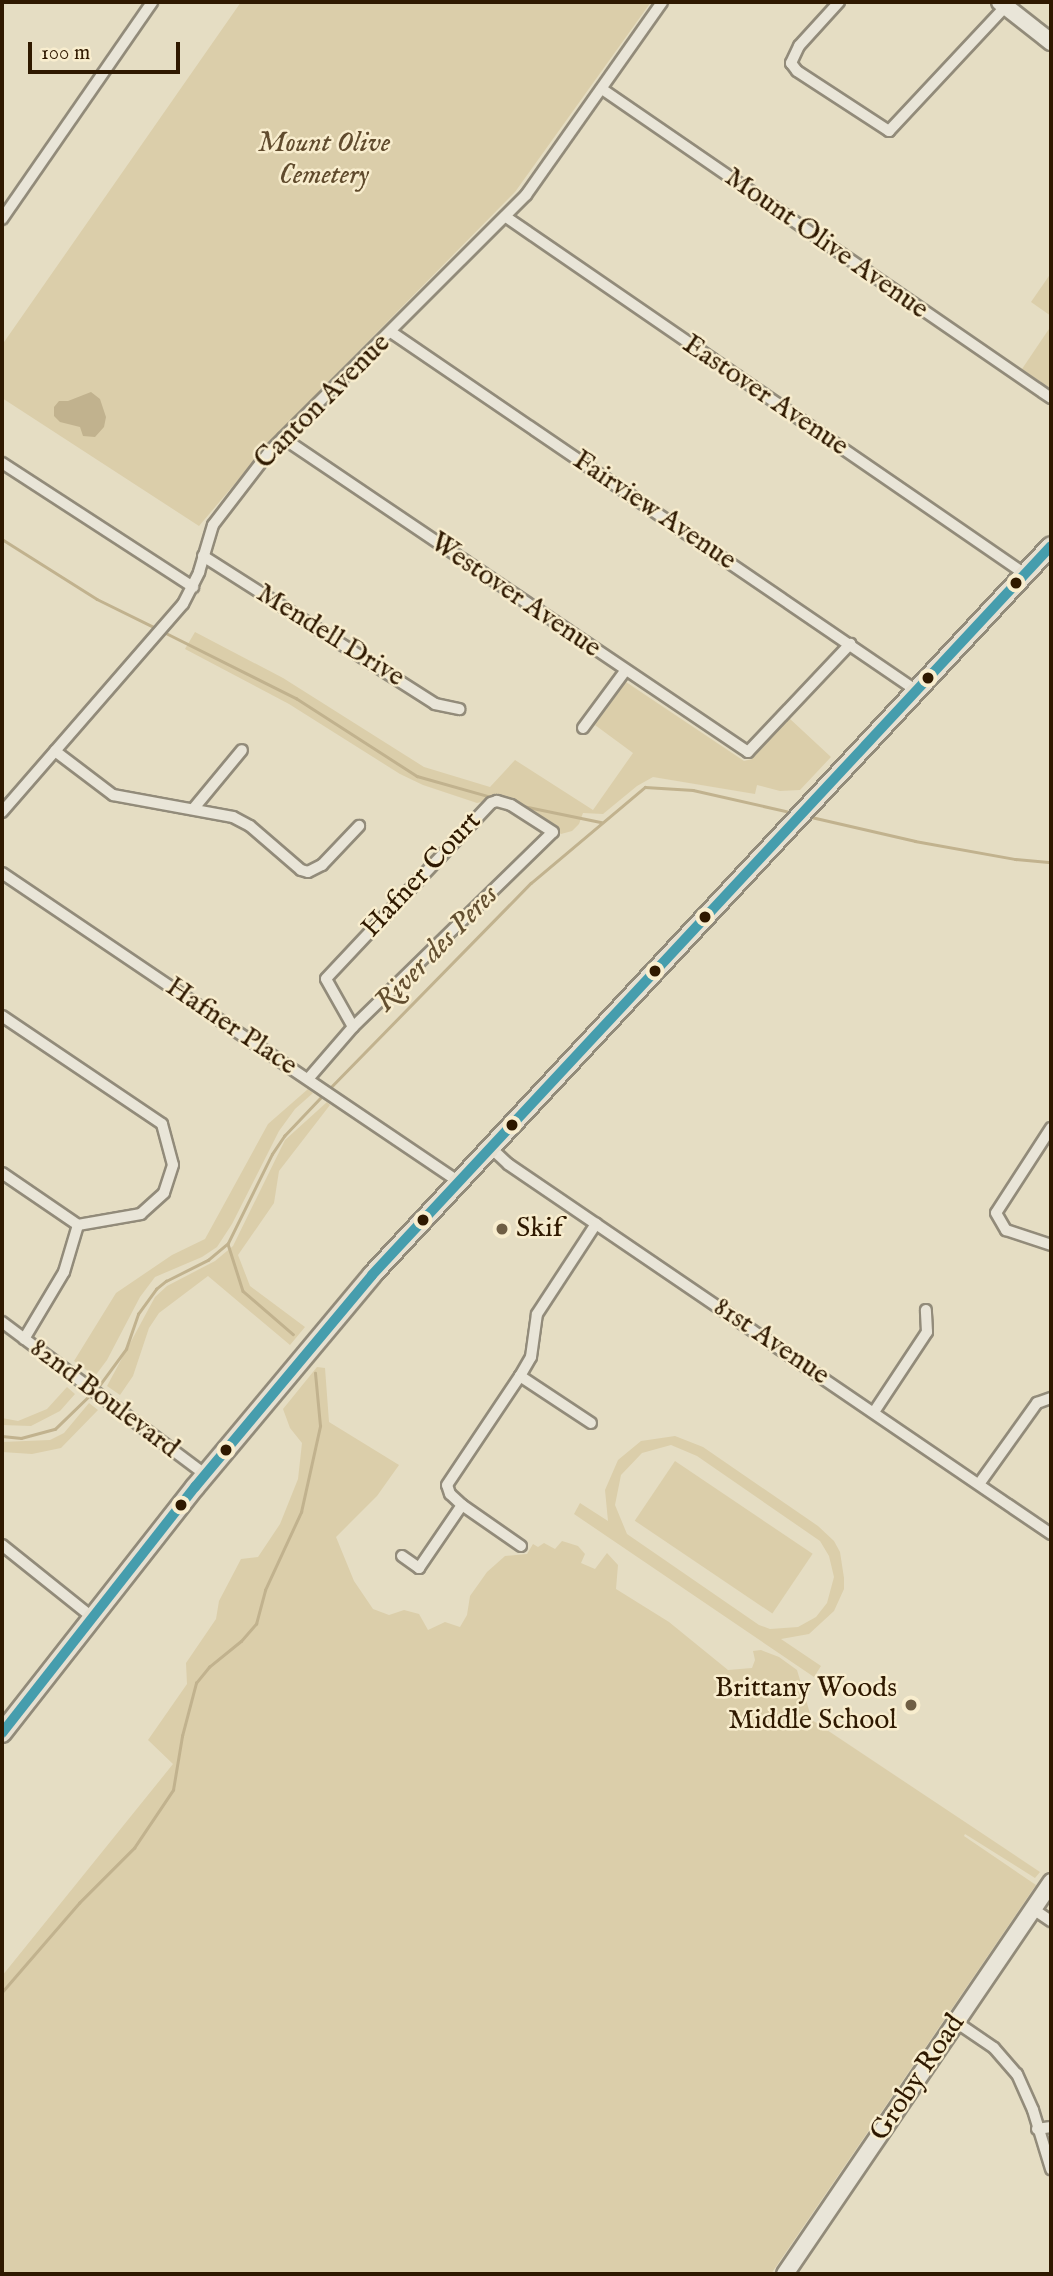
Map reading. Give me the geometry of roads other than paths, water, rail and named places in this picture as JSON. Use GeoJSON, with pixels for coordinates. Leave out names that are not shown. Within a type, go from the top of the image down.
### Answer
{"type":"FeatureCollection","features":[{"type":"Feature","properties":{"kind":"main road"},"geometry":{"type":"LineString","coordinates":[[2,1733],[206,1475],[366,1282],[1051,546]]}},
{"type":"Feature","properties":{"kind":"street"},"geometry":{"type":"LineString","coordinates":[[2,219],[152,2]]}},
{"type":"Feature","properties":{"kind":"street","name":"Canton Avenue"},"geometry":{"type":"LineString","coordinates":[[2,812],[171,617],[193,587],[213,525],[283,438],[506,217],[548,165],[662,2]]}},
{"type":"Feature","properties":{"kind":"street"},"geometry":{"type":"LineString","coordinates":[[839,2],[794,54],[791,63],[797,71],[889,131],[1003,4],[1051,42]]}},
{"type":"Feature","properties":{"kind":"street","name":"Mount Olive Avenue"},"geometry":{"type":"LineString","coordinates":[[602,89],[1051,398]]}},
{"type":"Feature","properties":{"kind":"street","name":"Eastover Avenue"},"geometry":{"type":"LineString","coordinates":[[506,217],[1025,574]]}},
{"type":"Feature","properties":{"kind":"street","name":"Fairview Avenue"},"geometry":{"type":"LineString","coordinates":[[391,332],[917,691]]}},
{"type":"Feature","properties":{"kind":"street","name":"Westover Avenue"},"geometry":{"type":"LineString","coordinates":[[283,438],[748,752],[850,644]]}},
{"type":"Feature","properties":{"kind":"street"},"geometry":{"type":"LineString","coordinates":[[2,463],[193,587]]}},
{"type":"Feature","properties":{"kind":"street","name":"Mendell Drive"},"geometry":{"type":"LineString","coordinates":[[203,556],[435,704],[459,709]]}},
{"type":"Feature","properties":{"kind":"street"},"geometry":{"type":"LineString","coordinates":[[583,728],[625,671]]}},
{"type":"Feature","properties":{"kind":"street"},"geometry":{"type":"LineString","coordinates":[[194,808],[242,750]]}},
{"type":"Feature","properties":{"kind":"street"},"geometry":{"type":"LineString","coordinates":[[55,751],[113,795],[233,817],[250,826],[293,865],[307,872]]}},
{"type":"Feature","properties":{"kind":"street","name":"Hafner Court"},"geometry":{"type":"LineString","coordinates":[[311,1081],[353,1027],[553,832],[511,805],[497,801],[491,803],[326,979],[353,1027]]}},
{"type":"Feature","properties":{"kind":"street"},"geometry":{"type":"LineString","coordinates":[[307,872],[322,865],[359,826]]}},
{"type":"Feature","properties":{"kind":"street"},"geometry":{"type":"LineString","coordinates":[[307,872],[309,884]]}},
{"type":"Feature","properties":{"kind":"street","name":"Hafner Place"},"geometry":{"type":"LineString","coordinates":[[2,873],[459,1182]]}},
{"type":"Feature","properties":{"kind":"street"},"geometry":{"type":"LineString","coordinates":[[2,1016],[162,1124],[173,1166],[164,1193],[141,1214],[78,1225],[2,1173]]}},
{"type":"Feature","properties":{"kind":"street"},"geometry":{"type":"LineString","coordinates":[[1051,1128],[999,1206],[998,1220],[1006,1230],[1051,1245]]}},
{"type":"Feature","properties":{"kind":"street","name":"81st Avenue"},"geometry":{"type":"LineString","coordinates":[[491,1148],[508,1164],[1051,1534]]}},
{"type":"Feature","properties":{"kind":"street"},"geometry":{"type":"LineString","coordinates":[[985,1223],[998,1220]]}},
{"type":"Feature","properties":{"kind":"street"},"geometry":{"type":"LineString","coordinates":[[521,1546],[462,1505],[450,1494],[447,1485],[452,1473],[531,1357],[541,1307],[596,1224]]}},
{"type":"Feature","properties":{"kind":"street"},"geometry":{"type":"LineString","coordinates":[[24,1339],[64,1272],[78,1225]]}},
{"type":"Feature","properties":{"kind":"street"},"geometry":{"type":"LineString","coordinates":[[874,1412],[927,1332],[926,1310]]}},
{"type":"Feature","properties":{"kind":"street","name":"82nd Boulevard"},"geometry":{"type":"LineString","coordinates":[[2,1322],[206,1475]]}},
{"type":"Feature","properties":{"kind":"street"},"geometry":{"type":"LineString","coordinates":[[520,1376],[591,1423]]}},
{"type":"Feature","properties":{"kind":"street"},"geometry":{"type":"LineString","coordinates":[[979,1484],[1037,1403],[1051,1398]]}},
{"type":"Feature","properties":{"kind":"street"},"geometry":{"type":"LineString","coordinates":[[402,1556],[419,1568],[462,1505]]}},
{"type":"Feature","properties":{"kind":"street"},"geometry":{"type":"LineString","coordinates":[[2,1545],[93,1618]]}},
{"type":"Feature","properties":{"kind":"street","name":"Groby Road"},"geometry":{"type":"LineString","coordinates":[[785,2274],[1033,1909],[1049,1891]]}},
{"type":"Feature","properties":{"kind":"street"},"geometry":{"type":"LineString","coordinates":[[1033,1909],[1051,1921]]}},
{"type":"Feature","properties":{"kind":"street"},"geometry":{"type":"LineString","coordinates":[[956,2022],[994,2048],[1017,2074],[1033,2110],[1051,2169]]}},
{"type":"Feature","properties":{"kind":"street"},"geometry":{"type":"LineString","coordinates":[[1037,2129],[1051,2127]]}},
{"type":"Feature","properties":{"kind":"waterway"},"geometry":{"type":"LineString","coordinates":[[2,539],[97,599],[156,628]]}},
{"type":"Feature","properties":{"kind":"waterway"},"geometry":{"type":"LineString","coordinates":[[162,631],[296,698],[417,776],[495,798]]}},
{"type":"Feature","properties":{"kind":"waterway","name":"River des Peres"},"geometry":{"type":"LineString","coordinates":[[327,1091],[531,883],[645,787],[693,790],[794,813]]}},
{"type":"Feature","properties":{"kind":"waterway"},"geometry":{"type":"LineString","coordinates":[[518,805],[601,822]]}},
{"type":"Feature","properties":{"kind":"waterway","name":"River des Peres"},"geometry":{"type":"LineString","coordinates":[[807,816],[915,841],[1015,859],[1051,862]]}},
{"type":"Feature","properties":{"kind":"waterway","name":"River des Peres"},"geometry":{"type":"LineString","coordinates":[[96,1390],[126,1349],[138,1314],[156,1289],[166,1281],[208,1260],[228,1243],[272,1154],[284,1136],[323,1095]]}},
{"type":"Feature","properties":{"kind":"waterway"},"geometry":{"type":"LineString","coordinates":[[228,1244],[243,1291],[293,1334]]}},
{"type":"Feature","properties":{"kind":"waterway"},"geometry":{"type":"LineString","coordinates":[[2,1992],[79,1903],[134,1848],[173,1790],[182,1736],[196,1683],[209,1667],[241,1641],[256,1624],[265,1590],[301,1512],[320,1426],[315,1373]]}},
{"type":"Feature","properties":{"kind":"waterway","name":"River des Peres"},"geometry":{"type":"LineString","coordinates":[[2,1436],[21,1438],[55,1429],[91,1394]]}},
{"type":"Feature","properties":{"kind":"place","name":"Skif"},"geometry":{"type":"Point","coordinates":[502,1229]}},
{"type":"Feature","properties":{"kind":"place","name":"Brittany Woods Middle School"},"geometry":{"type":"Point","coordinates":[911,1705]}},
{"type":"Feature","properties":{"kind":"park label","name":"Mount Olive Cemetery"},"geometry":{"type":"Point","coordinates":[324,160]}}]}
